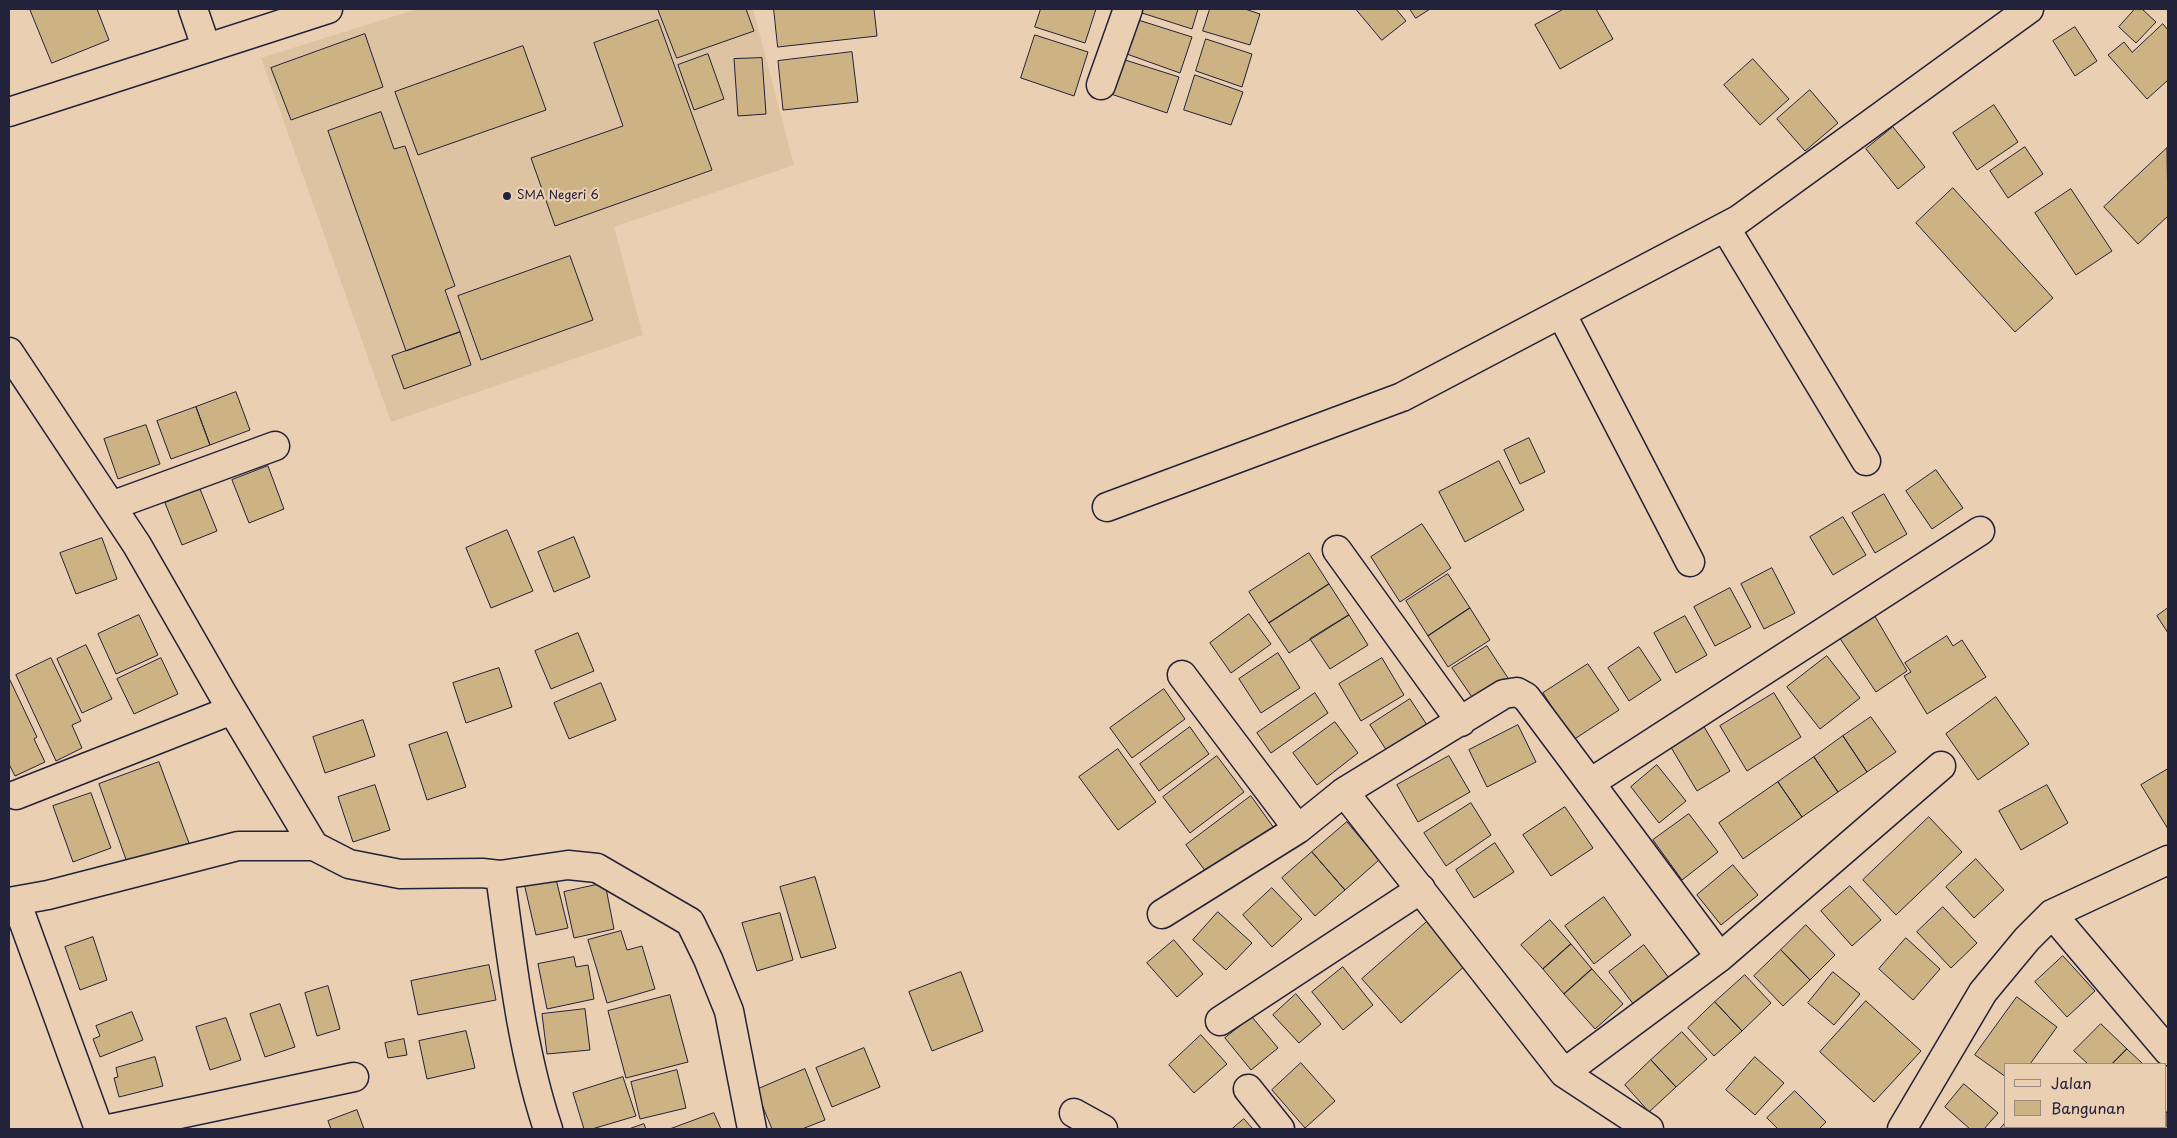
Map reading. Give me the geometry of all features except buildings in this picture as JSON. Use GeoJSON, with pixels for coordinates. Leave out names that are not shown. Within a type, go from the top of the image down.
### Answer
{"type":"FeatureCollection","features":[{"type":"Feature","properties":{"kind":"street"},"geometry":{"type":"LineString","coordinates":[[193,9],[206,47]]}},
{"type":"Feature","properties":{"kind":"street"},"geometry":{"type":"LineString","coordinates":[[9,112],[328,9]]}},
{"type":"Feature","properties":{"kind":"street"},"geometry":{"type":"LineString","coordinates":[[1102,85],[1128,9]]}},
{"type":"Feature","properties":{"kind":"street"},"geometry":{"type":"LineString","coordinates":[[1107,507],[1402,397],[1738,220],[2029,9]]}},
{"type":"Feature","properties":{"kind":"street"},"geometry":{"type":"LineString","coordinates":[[1725,227],[1866,462]]}},
{"type":"Feature","properties":{"kind":"street"},"geometry":{"type":"LineString","coordinates":[[1561,313],[1690,562]]}},
{"type":"Feature","properties":{"kind":"street"},"geometry":{"type":"LineString","coordinates":[[9,352],[137,545],[232,710],[314,846]]}},
{"type":"Feature","properties":{"kind":"street"},"geometry":{"type":"LineString","coordinates":[[111,506],[275,446]]}},
{"type":"Feature","properties":{"kind":"street"},"geometry":{"type":"LineString","coordinates":[[1590,783],[1980,531]]}},
{"type":"Feature","properties":{"kind":"street"},"geometry":{"type":"LineString","coordinates":[[1337,550],[1461,722]]}},
{"type":"Feature","properties":{"kind":"street"},"geometry":{"type":"LineString","coordinates":[[1182,675],[1298,829]]}},
{"type":"Feature","properties":{"kind":"street"},"geometry":{"type":"LineString","coordinates":[[1162,914],[1298,829],[1344,792],[1504,694],[1517,692],[1526,697],[1720,957]]}},
{"type":"Feature","properties":{"kind":"street"},"geometry":{"type":"LineString","coordinates":[[16,795],[232,710]]}},
{"type":"Feature","properties":{"kind":"street"},"geometry":{"type":"LineString","coordinates":[[1564,1073],[1720,957],[1941,766]]}},
{"type":"Feature","properties":{"kind":"street"},"geometry":{"type":"LineString","coordinates":[[1344,792],[1564,1073],[1648,1129]]}},
{"type":"Feature","properties":{"kind":"street"},"geometry":{"type":"LineString","coordinates":[[99,1129],[12,902],[48,895],[238,846],[314,846],[350,864],[400,874],[482,873],[500,875],[568,865],[597,868],[690,922],[729,1010],[752,1129]]}},
{"type":"Feature","properties":{"kind":"street"},"geometry":{"type":"LineString","coordinates":[[1902,1129],[1983,992],[2026,938],[2052,914],[2168,860]]}},
{"type":"Feature","properties":{"kind":"street"},"geometry":{"type":"LineString","coordinates":[[500,875],[514,980],[533,1081],[548,1129]]}},
{"type":"Feature","properties":{"kind":"street"},"geometry":{"type":"LineString","coordinates":[[1220,1021],[1421,890]]}},
{"type":"Feature","properties":{"kind":"street"},"geometry":{"type":"LineString","coordinates":[[2052,914],[2168,1051]]}},
{"type":"Feature","properties":{"kind":"street"},"geometry":{"type":"LineString","coordinates":[[109,1129],[354,1077]]}},
{"type":"Feature","properties":{"kind":"street"},"geometry":{"type":"LineString","coordinates":[[1248,1089],[1280,1129]]}},
{"type":"Feature","properties":{"kind":"street"},"geometry":{"type":"LineString","coordinates":[[1074,1113],[1104,1129]]}},
{"type":"Feature","properties":{"kind":"shaded area","name":"SMA Negeri 6"},"geometry":{"type":"Polygon","coordinates":[[[417,9],[753,9],[794,165],[614,227],[643,335],[391,422],[261,58],[417,9]]]}},
{"type":"Feature","properties":{"kind":"place","name":"SMA Negeri 6"},"geometry":{"type":"Point","coordinates":[507,196]}}]}
